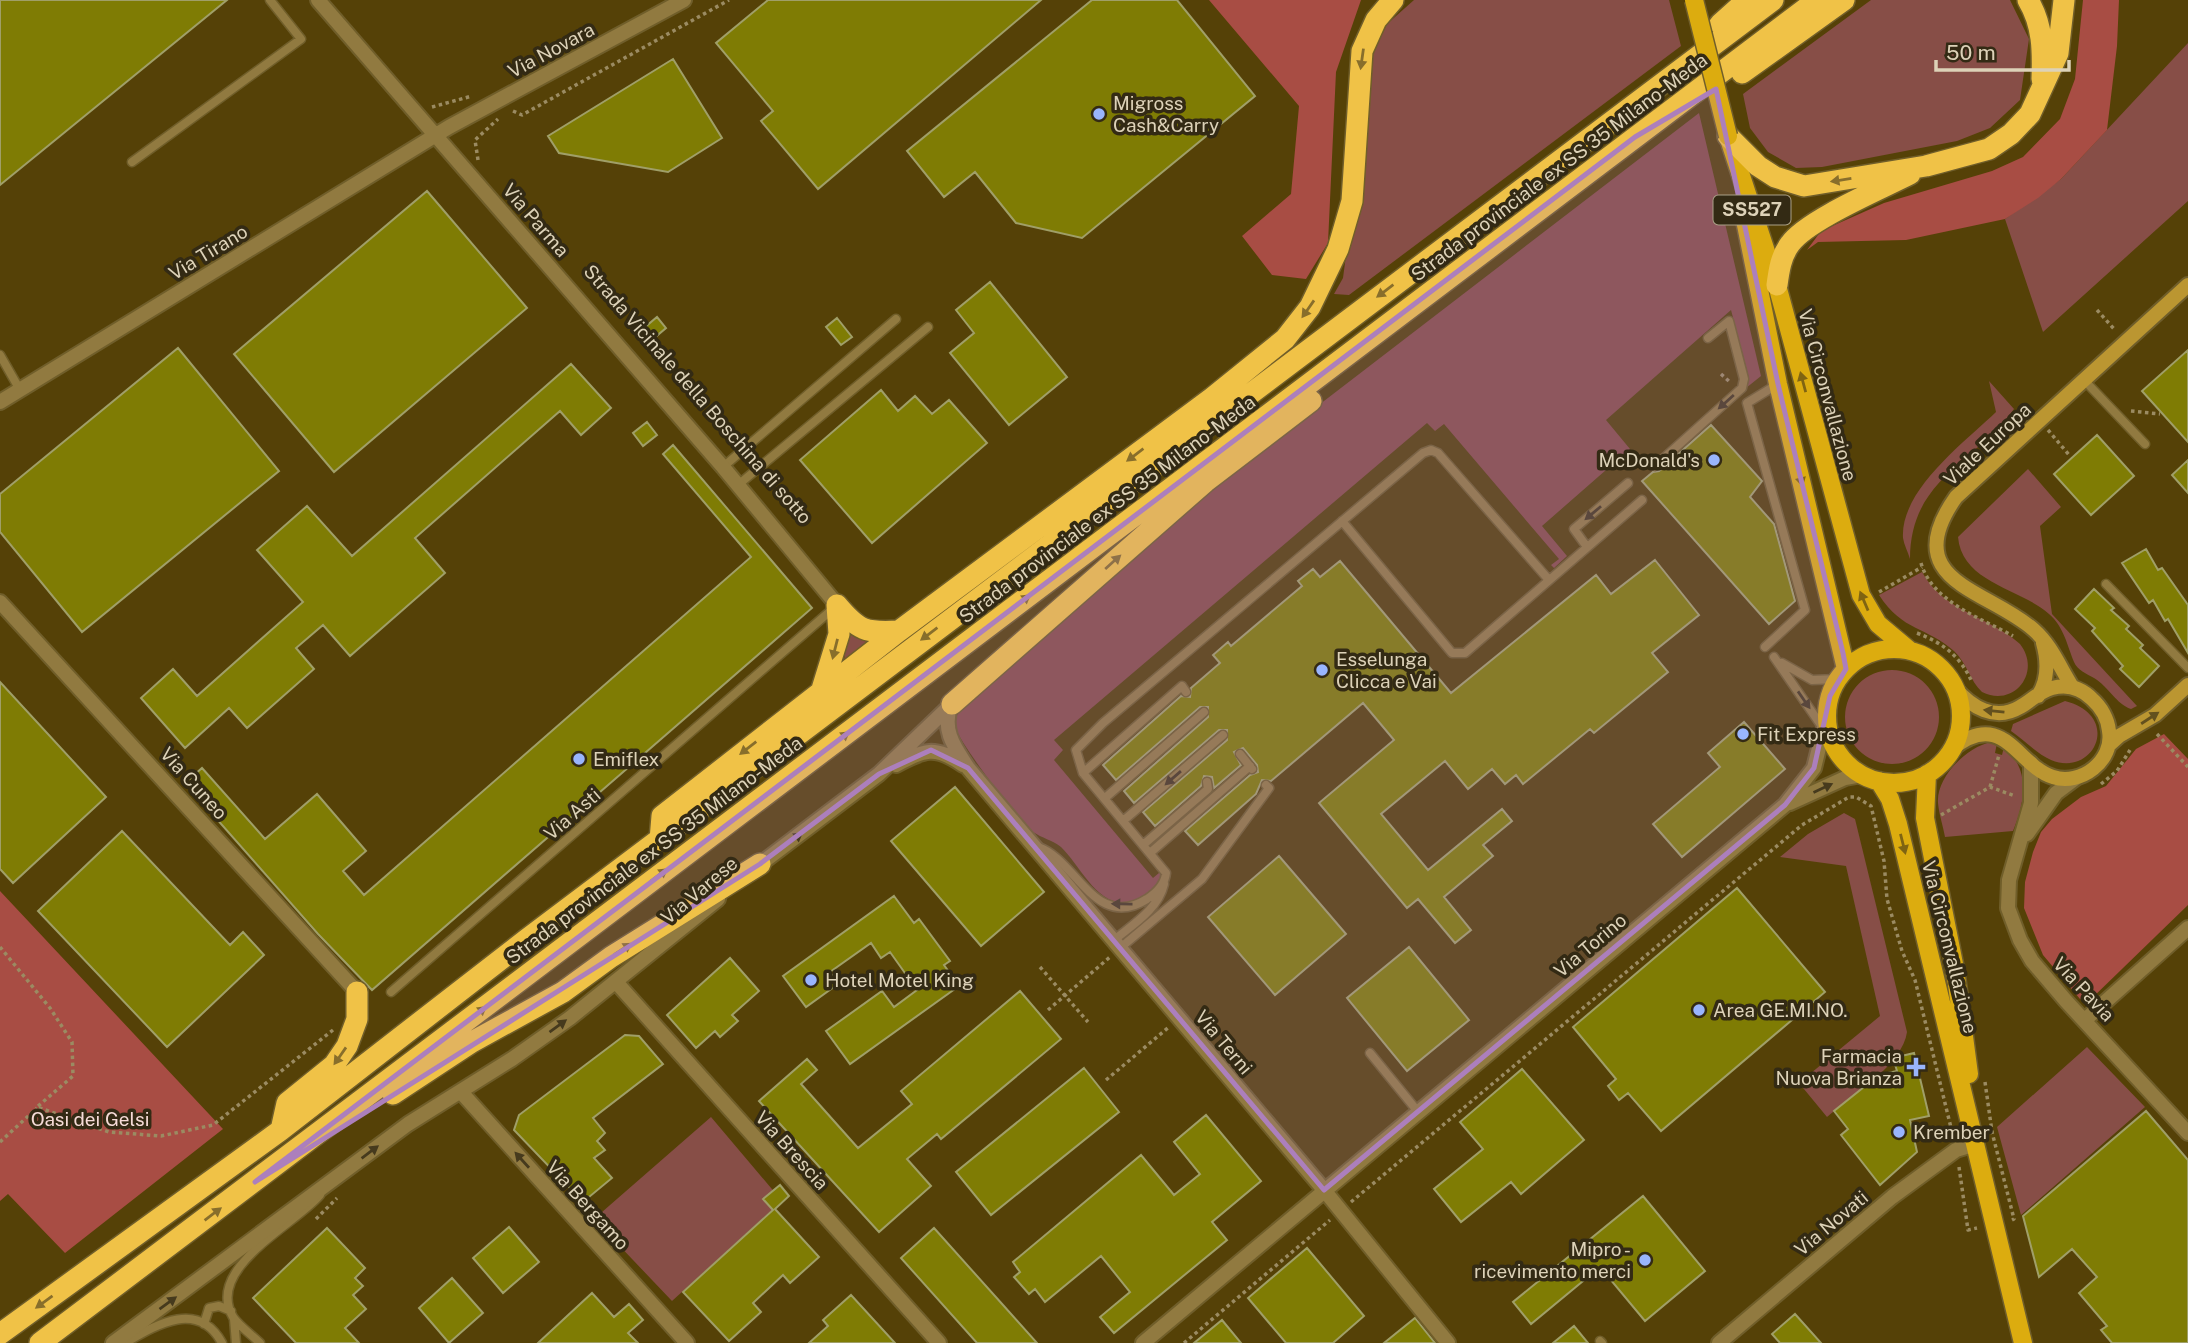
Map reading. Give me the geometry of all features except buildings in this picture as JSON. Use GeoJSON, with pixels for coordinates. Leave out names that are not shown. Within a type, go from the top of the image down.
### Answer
{"type":"FeatureCollection","features":[{"type":"Feature","properties":{"kind":"highway"},"geometry":{"type":"LineString","coordinates":[[660,840],[662,816],[899,631],[1212,398],[1285,339],[1310,307],[1339,249],[1352,201],[1362,51],[1376,20],[1393,0]]}},
{"type":"Feature","properties":{"kind":"highway"},"geometry":{"type":"LineString","coordinates":[[1623,113],[1747,0]]}},
{"type":"Feature","properties":{"kind":"highway","name":"Strada provinciale ex SS 35 Milano-Meda"},"geometry":{"type":"LineString","coordinates":[[281,1130],[660,840],[1773,0]]}},
{"type":"Feature","properties":{"kind":"highway","name":"Strada provinciale ex SS 35 Milano-Meda"},"geometry":{"type":"LineString","coordinates":[[256,1182],[1817,0]]}},
{"type":"Feature","properties":{"kind":"highway"},"geometry":{"type":"LineString","coordinates":[[1635,137],[1735,78],[1844,0]]}},
{"type":"Feature","properties":{"kind":"highway"},"geometry":{"type":"LineString","coordinates":[[2028,0],[2036,13],[2043,44],[2042,90]]}},
{"type":"Feature","properties":{"kind":"highway"},"geometry":{"type":"LineString","coordinates":[[1728,136],[1758,166],[1775,177],[1804,186],[1926,166],[1989,149],[2011,134],[2030,114],[2058,53],[2064,0]]}},
{"type":"Feature","properties":{"kind":"highway"},"geometry":{"type":"LineString","coordinates":[[1768,287],[1791,242],[1798,236],[1822,220],[1926,166]]}},
{"type":"Feature","properties":{"kind":"highway"},"geometry":{"type":"LineString","coordinates":[[952,704],[1205,482],[1421,318],[1521,225]]}},
{"type":"Feature","properties":{"kind":"highway"},"geometry":{"type":"LineString","coordinates":[[837,605],[855,626],[873,632],[899,631]]}},
{"type":"Feature","properties":{"kind":"highway"},"geometry":{"type":"LineString","coordinates":[[821,691],[839,634],[837,605]]}},
{"type":"Feature","properties":{"kind":"highway"},"geometry":{"type":"LineString","coordinates":[[40,1343],[256,1182],[472,1042],[564,992],[611,957],[760,864]]}},
{"type":"Feature","properties":{"kind":"highway"},"geometry":{"type":"LineString","coordinates":[[0,1334],[281,1130],[287,1103],[334,1065],[347,1046],[357,1019],[357,992]]}},
{"type":"Feature","properties":{"kind":"main road","name":"Via Circonvallazione"},"geometry":{"type":"LineString","coordinates":[[1694,0],[1768,287],[1863,601],[1883,630],[1909,650]]}},
{"type":"Feature","properties":{"kind":"main road","name":"Via Circonvallazione"},"geometry":{"type":"LineString","coordinates":[[1768,287],[1778,384],[1842,674]]}},
{"type":"Feature","properties":{"kind":"main road"},"geometry":{"type":"LineString","coordinates":[[1909,650],[1933,661],[1955,688],[1961,719],[1952,749],[1942,763],[1927,774],[1904,782],[1871,778],[1846,763],[1828,730],[1830,696],[1842,674],[1863,656],[1877,651],[1909,650]]}},
{"type":"Feature","properties":{"kind":"main road","name":"Via Circonvallazione"},"geometry":{"type":"LineString","coordinates":[[1927,774],[1966,1040],[1974,1135]]}},
{"type":"Feature","properties":{"kind":"main road","name":"Via Circonvallazione"},"geometry":{"type":"LineString","coordinates":[[1871,778],[1890,799],[1898,824],[2022,1343]]}},
{"type":"Feature","properties":{"kind":"street","name":"Via Parma"},"geometry":{"type":"LineString","coordinates":[[318,0],[723,467],[837,605]]}},
{"type":"Feature","properties":{"kind":"street","name":"Via Novara"},"geometry":{"type":"LineString","coordinates":[[437,135],[684,0]]}},
{"type":"Feature","properties":{"kind":"street","name":"Via Tirano"},"geometry":{"type":"LineString","coordinates":[[0,402],[437,135]]}},
{"type":"Feature","properties":{"kind":"street","name":"Viale Europa"},"geometry":{"type":"LineString","coordinates":[[2109,745],[2109,728],[2099,708],[2088,695],[2073,688],[2040,636],[2023,621],[1957,584],[1940,562],[1937,534],[1944,515],[1956,498],[2188,285]]}},
{"type":"Feature","properties":{"kind":"street","name":"Via Cuneo"},"geometry":{"type":"LineString","coordinates":[[0,602],[357,992]]}},
{"type":"Feature","properties":{"kind":"street"},"geometry":{"type":"LineString","coordinates":[[2038,696],[2046,668],[2040,636]]}},
{"type":"Feature","properties":{"kind":"street"},"geometry":{"type":"LineString","coordinates":[[1952,749],[1971,738],[1994,737],[2014,745],[2031,763],[2051,777],[2076,778],[2096,766],[2109,745],[2161,710],[2188,685]]}},
{"type":"Feature","properties":{"kind":"street"},"geometry":{"type":"LineString","coordinates":[[1955,688],[1977,708],[1997,713],[2015,710],[2053,688],[2073,688]]}},
{"type":"Feature","properties":{"kind":"street"},"geometry":{"type":"LineString","coordinates":[[952,704],[946,718],[948,732],[968,768]]}},
{"type":"Feature","properties":{"kind":"street","name":"Via Varese"},"geometry":{"type":"LineString","coordinates":[[113,1343],[408,1124],[512,1059],[616,982],[760,864],[879,774],[952,704]]}},
{"type":"Feature","properties":{"kind":"street","name":"Via Torino"},"geometry":{"type":"LineString","coordinates":[[1143,1343],[1785,805],[1814,768],[1828,730]]}},
{"type":"Feature","properties":{"kind":"street"},"geometry":{"type":"LineString","coordinates":[[879,774],[931,750],[948,754],[968,768]]}},
{"type":"Feature","properties":{"kind":"street","name":"Via Pavia"},"geometry":{"type":"LineString","coordinates":[[2031,763],[2031,803],[2010,880],[2008,908],[2020,940],[2032,961],[2188,1133]]}},
{"type":"Feature","properties":{"kind":"street","name":"Via Terni"},"geometry":{"type":"LineString","coordinates":[[968,768],[1324,1190],[1448,1343]]}},
{"type":"Feature","properties":{"kind":"street","name":"Via Torino"},"geometry":{"type":"LineString","coordinates":[[1785,805],[1845,778],[1871,778]]}},
{"type":"Feature","properties":{"kind":"street","name":"Via Pavia"},"geometry":{"type":"LineString","coordinates":[[2018,846],[2056,793],[2076,778]]}},
{"type":"Feature","properties":{"kind":"street"},"geometry":{"type":"LineString","coordinates":[[2086,1019],[2188,928]]}},
{"type":"Feature","properties":{"kind":"street","name":"Via Brescia"},"geometry":{"type":"LineString","coordinates":[[616,982],[939,1343]]}},
{"type":"Feature","properties":{"kind":"street","name":"Via Bergamo"},"geometry":{"type":"LineString","coordinates":[[461,1091],[687,1343]]}},
{"type":"Feature","properties":{"kind":"street","name":"Via Novati"},"geometry":{"type":"LineString","coordinates":[[1720,1343],[1884,1203],[1974,1135]]}},
{"type":"Feature","properties":{"kind":"lane"},"geometry":{"type":"LineString","coordinates":[[132,162],[301,39],[270,0]]}},
{"type":"Feature","properties":{"kind":"lane"},"geometry":{"type":"LineString","coordinates":[[723,467],[896,319]]}},
{"type":"Feature","properties":{"kind":"lane"},"geometry":{"type":"LineString","coordinates":[[1631,456],[1655,467],[1742,387],[1744,379],[1729,321],[1708,338]]}},
{"type":"Feature","properties":{"kind":"lane"},"geometry":{"type":"LineString","coordinates":[[738,485],[928,327]]}},
{"type":"Feature","properties":{"kind":"lane"},"geometry":{"type":"LineString","coordinates":[[0,355],[20,390]]}},
{"type":"Feature","properties":{"kind":"lane"},"geometry":{"type":"LineString","coordinates":[[2084,380],[2145,444]]}},
{"type":"Feature","properties":{"kind":"lane"},"geometry":{"type":"LineString","coordinates":[[1765,647],[1805,610],[1747,404],[1778,384]]}},
{"type":"Feature","properties":{"kind":"lane"},"geometry":{"type":"LineString","coordinates":[[1116,945],[1161,898],[1166,873],[1083,773],[1076,750],[1342,521],[1423,453],[1431,450],[1438,453],[1549,580]]}},
{"type":"Feature","properties":{"kind":"lane"},"geometry":{"type":"LineString","coordinates":[[1587,547],[1574,529],[1628,483]]}},
{"type":"Feature","properties":{"kind":"lane"},"geometry":{"type":"LineString","coordinates":[[1342,521],[1452,653],[1458,655],[1465,653],[1642,500]]}},
{"type":"Feature","properties":{"kind":"lane"},"geometry":{"type":"LineString","coordinates":[[2106,584],[2188,668]]}},
{"type":"Feature","properties":{"kind":"lane","name":"Via Asti"},"geometry":{"type":"LineString","coordinates":[[391,992],[837,605]]}},
{"type":"Feature","properties":{"kind":"lane"},"geometry":{"type":"LineString","coordinates":[[1828,730],[1774,657],[1803,677],[1824,681],[1842,674]]}},
{"type":"Feature","properties":{"kind":"lane"},"geometry":{"type":"LineString","coordinates":[[1083,773],[1184,689]]}},
{"type":"Feature","properties":{"kind":"lane"},"geometry":{"type":"LineString","coordinates":[[1105,798],[1203,711]]}},
{"type":"Feature","properties":{"kind":"lane"},"geometry":{"type":"LineString","coordinates":[[1123,821],[1199,759],[1223,734]]}},
{"type":"Feature","properties":{"kind":"lane"},"geometry":{"type":"LineString","coordinates":[[1150,853],[1251,768],[1240,754]]}},
{"type":"Feature","properties":{"kind":"lane"},"geometry":{"type":"LineString","coordinates":[[1143,845],[1208,789],[1206,782]]}},
{"type":"Feature","properties":{"kind":"lane"},"geometry":{"type":"LineString","coordinates":[[1116,945],[1202,879],[1269,788],[1266,785]]}},
{"type":"Feature","properties":{"kind":"lane"},"geometry":{"type":"LineString","coordinates":[[1032,845],[1057,856],[1085,891],[1102,902],[1121,907],[1139,903],[1165,881]]}},
{"type":"Feature","properties":{"kind":"lane"},"geometry":{"type":"LineString","coordinates":[[1370,1053],[1419,1113]]}},
{"type":"Feature","properties":{"kind":"lane"},"geometry":{"type":"LineString","coordinates":[[236,1343],[228,1293],[238,1269],[255,1249],[309,1209],[332,1181]]}},
{"type":"Feature","properties":{"kind":"lane"},"geometry":{"type":"LineString","coordinates":[[204,1324],[209,1308],[219,1306],[260,1343]]}},
{"type":"Feature","properties":{"kind":"lane"},"geometry":{"type":"LineString","coordinates":[[125,1343],[161,1322],[176,1318],[204,1324],[222,1343]]}},
{"type":"Feature","properties":{"kind":"path"},"geometry":{"type":"LineString","coordinates":[[510,110],[522,115],[729,0]]}},
{"type":"Feature","properties":{"kind":"path"},"geometry":{"type":"LineString","coordinates":[[429,108],[481,93],[500,118],[475,140],[477,158],[485,168]]}},
{"type":"Feature","properties":{"kind":"path"},"geometry":{"type":"LineString","coordinates":[[2097,310],[2126,342]]}},
{"type":"Feature","properties":{"kind":"path"},"geometry":{"type":"LineString","coordinates":[[2115,412],[2160,414]]}},
{"type":"Feature","properties":{"kind":"path"},"geometry":{"type":"LineString","coordinates":[[2039,421],[2070,456]]}},
{"type":"Feature","properties":{"kind":"path"},"geometry":{"type":"LineString","coordinates":[[1882,602],[1875,594],[1922,565],[1945,597],[2018,638]]}},
{"type":"Feature","properties":{"kind":"path"},"geometry":{"type":"LineString","coordinates":[[1909,629],[1937,641],[1953,653],[1976,689]]}},
{"type":"Feature","properties":{"kind":"path"},"geometry":{"type":"LineString","coordinates":[[2147,740],[2171,720],[2161,710]]}},
{"type":"Feature","properties":{"kind":"path"},"geometry":{"type":"LineString","coordinates":[[2157,734],[2188,767]]}},
{"type":"Feature","properties":{"kind":"path"},"geometry":{"type":"LineString","coordinates":[[2092,788],[2117,771],[2133,746]]}},
{"type":"Feature","properties":{"kind":"path"},"geometry":{"type":"LineString","coordinates":[[1943,828],[1933,816],[1990,787],[2031,803]]}},
{"type":"Feature","properties":{"kind":"path"},"geometry":{"type":"LineString","coordinates":[[1184,1343],[1802,825],[1849,797],[1856,797],[1871,806],[1887,899],[1902,951],[1915,980],[1956,1150],[1968,1230],[2014,1219],[1992,1132],[1983,1070]]}},
{"type":"Feature","properties":{"kind":"path"},"geometry":{"type":"LineString","coordinates":[[1877,829],[1898,824]]}},
{"type":"Feature","properties":{"kind":"path"},"geometry":{"type":"LineString","coordinates":[[1048,1010],[1116,945]]}},
{"type":"Feature","properties":{"kind":"path"},"geometry":{"type":"LineString","coordinates":[[0,947],[50,1008],[72,1042],[73,1076],[0,1142]]}},
{"type":"Feature","properties":{"kind":"path"},"geometry":{"type":"LineString","coordinates":[[1040,967],[1088,1022]]}},
{"type":"Feature","properties":{"kind":"path"},"geometry":{"type":"LineString","coordinates":[[1106,1080],[1178,1018]]}},
{"type":"Feature","properties":{"kind":"path"},"geometry":{"type":"LineString","coordinates":[[37,1107],[110,1132],[161,1136],[213,1125],[340,1025]]}},
{"type":"Feature","properties":{"kind":"highlighted area"},"geometry":{"type":"Polygon","coordinates":[[[1716,89],[1778,384],[1846,669],[1830,696],[1814,768],[1785,805],[1324,1190],[968,768],[931,750],[879,774],[760,864],[255,1182],[1635,137],[1716,89]]]}},
{"type":"Feature","properties":{"kind":"shaded area"},"geometry":{"type":"Polygon","coordinates":[[[1414,0],[1669,0],[1681,46],[1349,295],[1334,294],[1343,278],[1373,51],[1387,24],[1414,0]]]}},
{"type":"Feature","properties":{"kind":"shaded area"},"geometry":{"type":"Polygon","coordinates":[[[1871,0],[2010,0],[2029,39],[2020,100],[1990,128],[1957,141],[1822,167],[1796,168],[1768,152],[1750,128],[1743,94],[1871,0]]]}},
{"type":"Feature","properties":{"kind":"shaded area"},"geometry":{"type":"Polygon","coordinates":[[[2188,43],[2188,201],[2043,332],[2005,219],[2061,179],[2188,43]]]}},
{"type":"Feature","properties":{"kind":"shaded area"},"geometry":{"type":"Polygon","coordinates":[[[1699,113],[1761,376],[1746,388],[1749,378],[1731,310],[1606,420],[1630,449],[1542,526],[1567,556],[1554,568],[1551,565],[1559,559],[1444,424],[1435,431],[1427,423],[1054,740],[1063,750],[1054,760],[1153,878],[1166,867],[1156,886],[1139,898],[1126,902],[1114,901],[1104,896],[1094,888],[1061,847],[1026,826],[992,783],[956,729],[958,713],[964,705],[1208,490],[1699,113]]]}},
{"type":"Feature","properties":{"kind":"shaded area"},"geometry":{"type":"Polygon","coordinates":[[[1989,381],[2014,409],[1998,428],[1932,491],[1913,532],[1910,559],[1903,538],[1905,520],[1912,502],[1937,468],[1996,412],[1989,381]]]}},
{"type":"Feature","properties":{"kind":"shaded area"},"geometry":{"type":"Polygon","coordinates":[[[2028,469],[2061,507],[2040,526],[2052,614],[2137,706],[2131,709],[2077,667],[2062,630],[2049,614],[1981,575],[1970,565],[1962,552],[1958,537],[2028,469]]]}},
{"type":"Feature","properties":{"kind":"shaded area"},"geometry":{"type":"Polygon","coordinates":[[[1922,572],[1942,596],[2020,644],[2028,666],[2026,676],[2014,691],[1994,696],[1982,692],[1954,651],[1897,616],[1879,595],[1922,572]]]}},
{"type":"Feature","properties":{"kind":"shaded area"},"geometry":{"type":"Polygon","coordinates":[[[848,631],[872,639],[846,661],[844,660],[848,631]]]}},
{"type":"Feature","properties":{"kind":"shaded area"},"geometry":{"type":"Polygon","coordinates":[[[1892,670],[1910,674],[1925,684],[1935,699],[1939,717],[1935,735],[1925,750],[1910,760],[1892,764],[1874,760],[1859,750],[1849,735],[1845,717],[1849,699],[1859,684],[1874,674],[1892,670]]]}},
{"type":"Feature","properties":{"kind":"shaded area"},"geometry":{"type":"Polygon","coordinates":[[[2065,701],[2083,709],[2093,719],[2097,731],[2096,743],[2090,753],[2079,760],[2066,763],[2051,760],[2011,731],[2013,724],[2065,701]]]}},
{"type":"Feature","properties":{"kind":"shaded area"},"geometry":{"type":"Polygon","coordinates":[[[1991,742],[1997,743],[1995,753],[2002,755],[2004,747],[2013,756],[2022,776],[2023,798],[2013,831],[1945,837],[1938,803],[1942,783],[1963,757],[1991,742]]]}},
{"type":"Feature","properties":{"kind":"shaded area"},"geometry":{"type":"Polygon","coordinates":[[[1844,813],[1855,819],[1907,1032],[1896,1056],[1886,1068],[1827,1117],[1799,1083],[1880,1016],[1846,866],[1780,857],[1808,834],[1844,813]]]}},
{"type":"Feature","properties":{"kind":"shaded area"},"geometry":{"type":"Polygon","coordinates":[[[2087,1047],[2145,1107],[2021,1215],[1997,1127],[2087,1047]]]}},
{"type":"Feature","properties":{"kind":"shaded area"},"geometry":{"type":"Polygon","coordinates":[[[711,1117],[782,1201],[672,1301],[594,1219],[711,1117]]]}},
{"type":"Feature","properties":{"kind":"green space"},"geometry":{"type":"Polygon","coordinates":[[[1209,0],[1361,0],[1336,72],[1328,243],[1306,279],[1272,275],[1242,236],[1291,194],[1299,106],[1209,0]]]}},
{"type":"Feature","properties":{"kind":"green space"},"geometry":{"type":"Polygon","coordinates":[[[2083,0],[2119,0],[2117,46],[2107,130],[2061,179],[2005,219],[1906,240],[1818,242],[1807,250],[1821,231],[1884,203],[1992,171],[2023,157],[2060,119],[2075,79],[2083,0]]]}},
{"type":"Feature","properties":{"kind":"green space"},"geometry":{"type":"Polygon","coordinates":[[[2164,734],[2188,759],[2188,905],[2089,1001],[2080,999],[2043,955],[2024,908],[2025,882],[2033,852],[2041,832],[2052,819],[2081,797],[2106,786],[2136,749],[2164,734]]]}},
{"type":"Feature","properties":{"kind":"green space","name":"Oasi dei Gelsi"},"geometry":{"type":"Polygon","coordinates":[[[0,891],[223,1129],[65,1253],[8,1194],[0,1201],[0,891]]]}},
{"type":"Feature","properties":{"kind":"place","name":"Migross Cash&Carry"},"geometry":{"type":"Point","coordinates":[1099,114]}},
{"type":"Feature","properties":{"kind":"place","name":"McDonald's"},"geometry":{"type":"Point","coordinates":[1714,460]}},
{"type":"Feature","properties":{"kind":"place","name":"Esselunga Clicca e Vai"},"geometry":{"type":"Point","coordinates":[1322,670]}},
{"type":"Feature","properties":{"kind":"place","name":"Fit Express"},"geometry":{"type":"Point","coordinates":[1743,734]}},
{"type":"Feature","properties":{"kind":"place","name":"Emiflex"},"geometry":{"type":"Point","coordinates":[579,759]}},
{"type":"Feature","properties":{"kind":"place","name":"Hotel Motel King"},"geometry":{"type":"Point","coordinates":[811,980]}},
{"type":"Feature","properties":{"kind":"place","name":"Area GE.MI.NO."},"geometry":{"type":"Point","coordinates":[1699,1010]}},
{"type":"Feature","properties":{"kind":"place","name":"Farmacia Nuova Brianza"},"geometry":{"type":"Point","coordinates":[1916,1067]}},
{"type":"Feature","properties":{"kind":"place","name":"Krember"},"geometry":{"type":"Point","coordinates":[1899,1132]}},
{"type":"Feature","properties":{"kind":"place","name":"Mipro - ricevimento merci"},"geometry":{"type":"Point","coordinates":[1645,1260]}}]}
